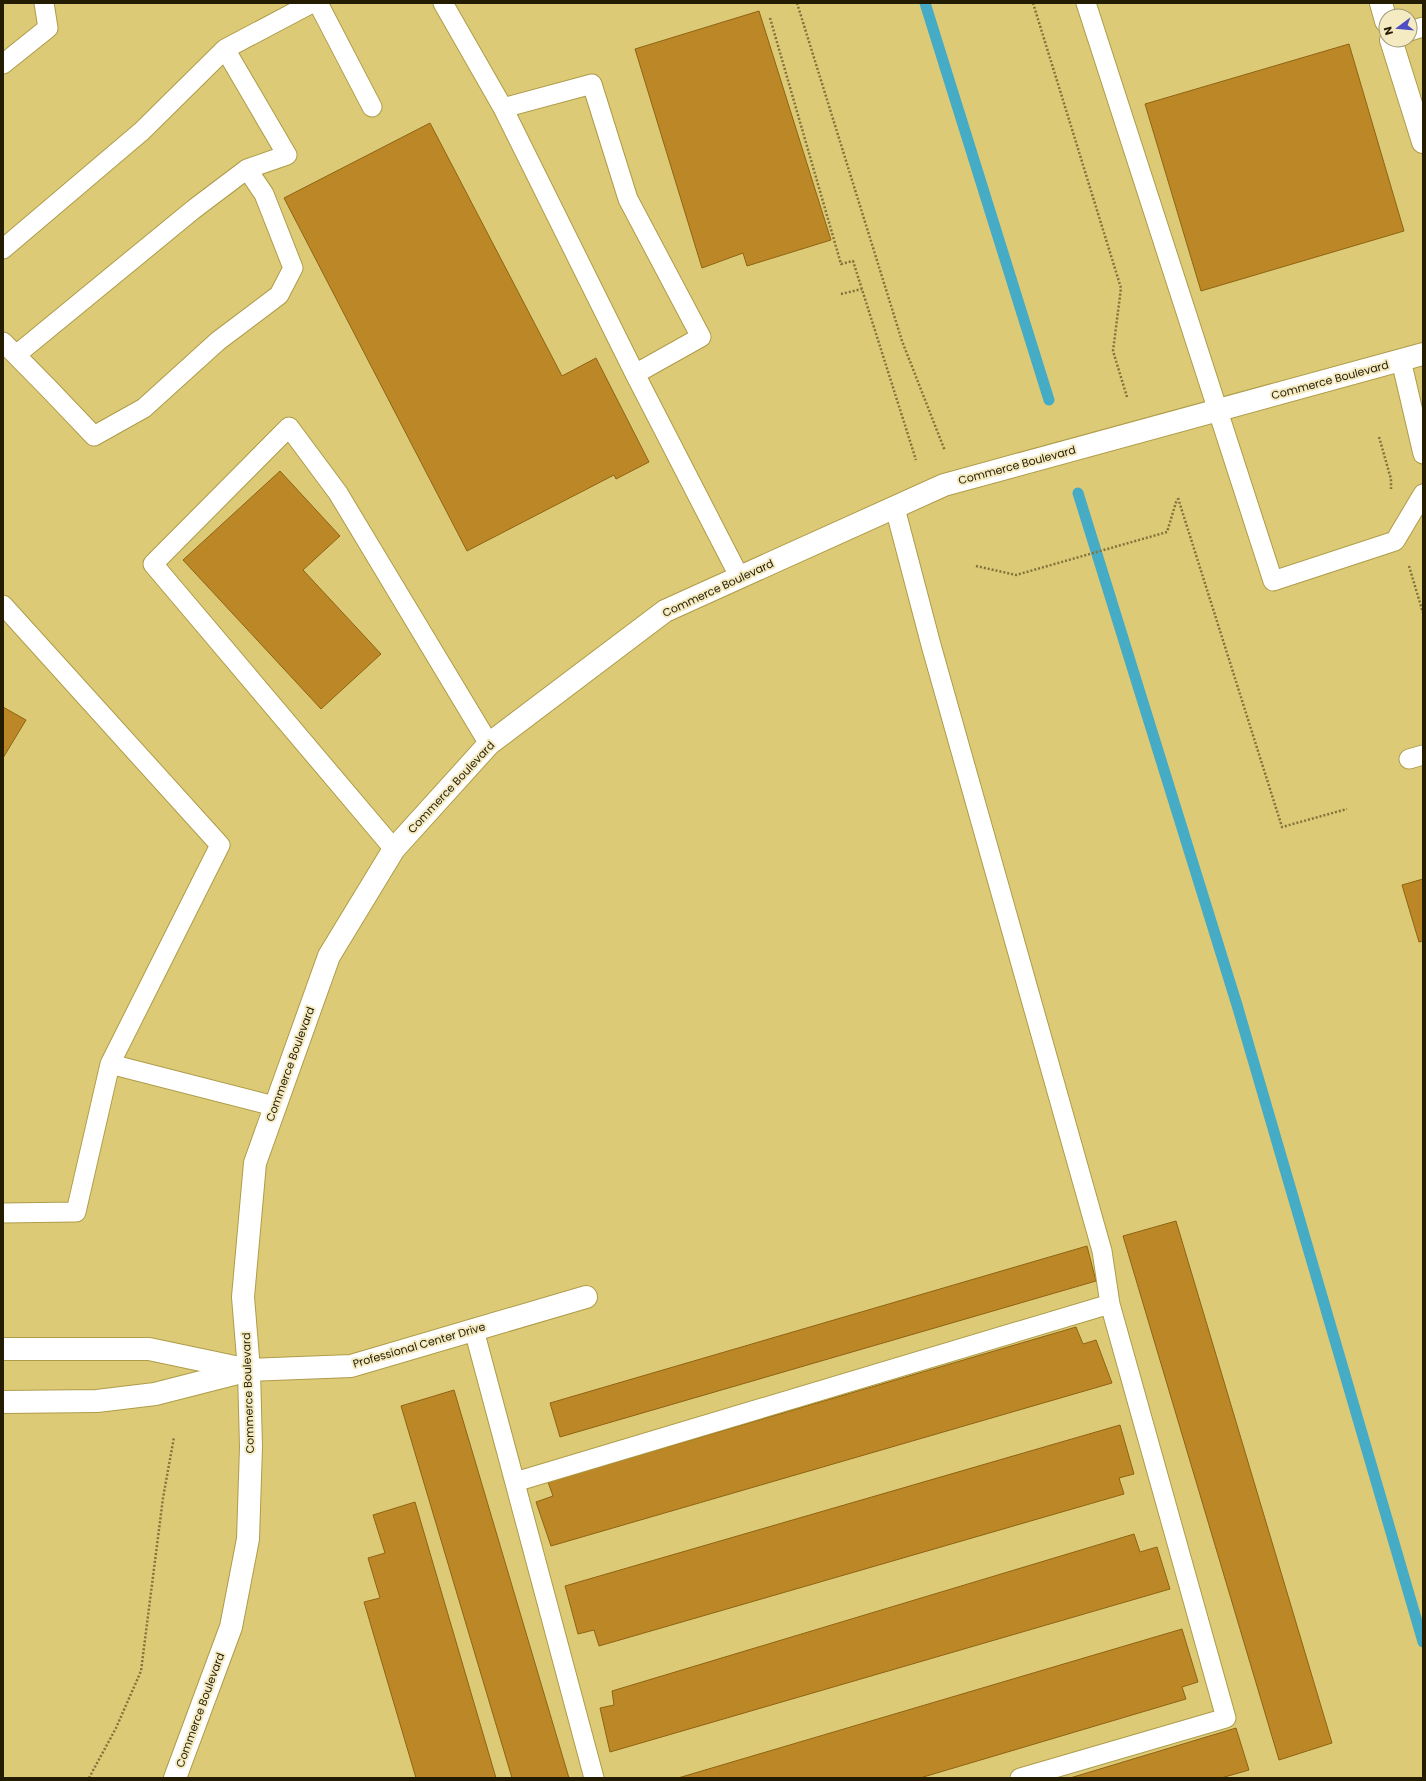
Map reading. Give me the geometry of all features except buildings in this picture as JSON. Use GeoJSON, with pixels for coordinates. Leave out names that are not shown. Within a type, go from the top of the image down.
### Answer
{"type":"FeatureCollection","features":[{"type":"Feature","properties":{"kind":"street"},"geometry":{"type":"LineString","coordinates":[[1394,48],[1423,142]]}},
{"type":"Feature","properties":{"kind":"street","name":"Commerce Boulevard"},"geometry":{"type":"LineString","coordinates":[[175,1778],[231,1626],[248,1539],[251,1448],[249,1370],[243,1297],[255,1163],[274,1106],[329,956],[394,849],[489,744],[665,611],[944,485],[1423,354]]}},
{"type":"Feature","properties":{"kind":"street","name":"Professional Center Drive"},"geometry":{"type":"LineString","coordinates":[[3,1402],[97,1402],[155,1394],[249,1370],[351,1366],[586,1297]]}},
{"type":"Feature","properties":{"kind":"street","name":"Professional Center Drive"},"geometry":{"type":"LineString","coordinates":[[3,1350],[149,1349],[249,1370]]}},
{"type":"Feature","properties":{"kind":"lane"},"geometry":{"type":"LineString","coordinates":[[3,64],[48,28],[44,3]]}},
{"type":"Feature","properties":{"kind":"lane"},"geometry":{"type":"LineString","coordinates":[[3,248],[142,132],[225,48],[312,3]]}},
{"type":"Feature","properties":{"kind":"lane"},"geometry":{"type":"LineString","coordinates":[[318,3],[372,107]]}},
{"type":"Feature","properties":{"kind":"lane"},"geometry":{"type":"LineString","coordinates":[[443,3],[503,108],[740,578]]}},
{"type":"Feature","properties":{"kind":"lane"},"geometry":{"type":"LineString","coordinates":[[1086,3],[1273,581],[1395,541],[1423,494]]}},
{"type":"Feature","properties":{"kind":"lane"},"geometry":{"type":"LineString","coordinates":[[225,48],[287,155],[247,169],[9,348],[94,436],[144,408],[218,341],[279,295],[292,268],[264,194],[247,169]]}},
{"type":"Feature","properties":{"kind":"lane"},"geometry":{"type":"LineString","coordinates":[[503,108],[592,84],[628,199],[701,336],[636,374]]}},
{"type":"Feature","properties":{"kind":"lane"},"geometry":{"type":"LineString","coordinates":[[1401,360],[1423,454]]}},
{"type":"Feature","properties":{"kind":"lane"},"geometry":{"type":"LineString","coordinates":[[394,849],[153,564],[288,427],[338,493],[489,744]]}},
{"type":"Feature","properties":{"kind":"lane"},"geometry":{"type":"LineString","coordinates":[[894,508],[931,645],[1102,1251],[1110,1304],[1226,1718],[1020,1778]]}},
{"type":"Feature","properties":{"kind":"lane"},"geometry":{"type":"LineString","coordinates":[[3,605],[220,845],[110,1064],[76,1212],[3,1213]]}},
{"type":"Feature","properties":{"kind":"lane"},"geometry":{"type":"LineString","coordinates":[[110,1064],[274,1106]]}},
{"type":"Feature","properties":{"kind":"lane"},"geometry":{"type":"LineString","coordinates":[[515,1482],[1110,1304]]}},
{"type":"Feature","properties":{"kind":"lane"},"geometry":{"type":"LineString","coordinates":[[474,1330],[594,1778]]}},
{"type":"Feature","properties":{"kind":"path"},"geometry":{"type":"LineString","coordinates":[[797,3],[902,341],[945,451]]}},
{"type":"Feature","properties":{"kind":"path"},"geometry":{"type":"LineString","coordinates":[[1033,3],[1121,288],[1113,351],[1127,397]]}},
{"type":"Feature","properties":{"kind":"path"},"geometry":{"type":"LineString","coordinates":[[770,18],[841,264],[853,261],[916,460]]}},
{"type":"Feature","properties":{"kind":"path"},"geometry":{"type":"LineString","coordinates":[[842,294],[862,289]]}},
{"type":"Feature","properties":{"kind":"path"},"geometry":{"type":"LineString","coordinates":[[1379,437],[1391,478],[1391,491]]}},
{"type":"Feature","properties":{"kind":"path"},"geometry":{"type":"LineString","coordinates":[[976,566],[1016,575],[1166,532],[1178,498],[1282,827],[1347,809]]}},
{"type":"Feature","properties":{"kind":"path"},"geometry":{"type":"LineString","coordinates":[[1409,565],[1423,613]]}},
{"type":"Feature","properties":{"kind":"path"},"geometry":{"type":"LineString","coordinates":[[89,1778],[116,1728],[141,1672],[164,1498],[174,1437]]}},
{"type":"Feature","properties":{"kind":"waterway"},"geometry":{"type":"LineString","coordinates":[[925,3],[1049,400]]}},
{"type":"Feature","properties":{"kind":"waterway"},"geometry":{"type":"LineString","coordinates":[[1078,493],[1237,1005],[1423,1642]]}}]}
